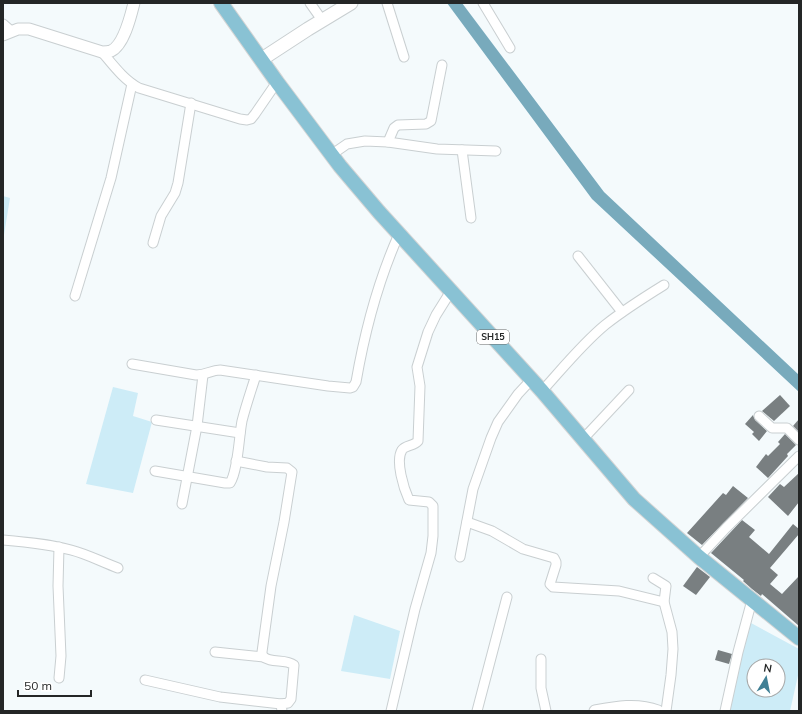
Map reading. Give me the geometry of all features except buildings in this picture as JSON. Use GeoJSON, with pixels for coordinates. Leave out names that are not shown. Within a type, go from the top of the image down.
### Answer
{"type":"FeatureCollection","features":[{"type":"Feature","properties":{"kind":"main road","name":"SH15"},"geometry":{"type":"LineString","coordinates":[[221,3],[331,155],[379,212],[542,391],[634,499],[699,557],[799,638]]}},
{"type":"Feature","properties":{"kind":"main road"},"geometry":{"type":"LineString","coordinates":[[262,59],[351,3]]}},
{"type":"Feature","properties":{"kind":"street"},"geometry":{"type":"LineString","coordinates":[[6,30],[29,29],[102,52],[111,50],[117,46],[124,35],[134,3]]}},
{"type":"Feature","properties":{"kind":"street"},"geometry":{"type":"LineString","coordinates":[[310,3],[322,20]]}},
{"type":"Feature","properties":{"kind":"street"},"geometry":{"type":"LineString","coordinates":[[387,3],[404,57]]}},
{"type":"Feature","properties":{"kind":"street"},"geometry":{"type":"LineString","coordinates":[[483,3],[510,48]]}},
{"type":"Feature","properties":{"kind":"street"},"geometry":{"type":"LineString","coordinates":[[102,52],[116,69],[132,84],[147,91],[191,103],[224,115],[247,120],[251,119],[255,114],[277,82]]}},
{"type":"Feature","properties":{"kind":"street"},"geometry":{"type":"LineString","coordinates":[[388,142],[394,128],[398,125],[426,124],[431,121],[442,65]]}},
{"type":"Feature","properties":{"kind":"street"},"geometry":{"type":"LineString","coordinates":[[75,296],[111,178],[132,84]]}},
{"type":"Feature","properties":{"kind":"street"},"geometry":{"type":"LineString","coordinates":[[153,243],[161,216],[177,189],[191,103]]}},
{"type":"Feature","properties":{"kind":"street"},"geometry":{"type":"LineString","coordinates":[[331,155],[347,144],[365,141],[388,142],[437,149],[496,151]]}},
{"type":"Feature","properties":{"kind":"street"},"geometry":{"type":"LineString","coordinates":[[462,150],[471,218]]}},
{"type":"Feature","properties":{"kind":"street"},"geometry":{"type":"LineString","coordinates":[[132,364],[203,375],[220,370],[328,386],[353,387],[356,382],[375,296],[399,234]]}},
{"type":"Feature","properties":{"kind":"street"},"geometry":{"type":"LineString","coordinates":[[578,256],[622,312]]}},
{"type":"Feature","properties":{"kind":"street"},"geometry":{"type":"LineString","coordinates":[[542,391],[585,344],[605,325],[634,303],[664,285]]}},
{"type":"Feature","properties":{"kind":"street"},"geometry":{"type":"LineString","coordinates":[[391,711],[415,608],[431,552],[433,536],[433,506],[429,502],[409,500],[400,472],[400,456],[404,448],[413,445],[418,441],[420,386],[417,367],[428,332],[436,315],[451,291]]}},
{"type":"Feature","properties":{"kind":"street"},"geometry":{"type":"LineString","coordinates":[[182,504],[197,426],[203,375]]}},
{"type":"Feature","properties":{"kind":"street"},"geometry":{"type":"LineString","coordinates":[[155,471],[228,483],[231,481],[233,478],[246,406],[256,376]]}},
{"type":"Feature","properties":{"kind":"street"},"geometry":{"type":"LineString","coordinates":[[460,557],[473,489],[491,438],[498,422],[518,394],[531,380]]}},
{"type":"Feature","properties":{"kind":"street"},"geometry":{"type":"LineString","coordinates":[[583,439],[629,390]]}},
{"type":"Feature","properties":{"kind":"street"},"geometry":{"type":"LineString","coordinates":[[759,416],[772,428],[787,428],[799,440]]}},
{"type":"Feature","properties":{"kind":"street"},"geometry":{"type":"LineString","coordinates":[[156,420],[240,433]]}},
{"type":"Feature","properties":{"kind":"street"},"geometry":{"type":"LineString","coordinates":[[699,557],[726,528],[799,456]]}},
{"type":"Feature","properties":{"kind":"street"},"geometry":{"type":"LineString","coordinates":[[236,461],[267,467],[287,468],[292,472],[271,586],[262,647],[262,656],[264,657]]}},
{"type":"Feature","properties":{"kind":"street"},"geometry":{"type":"LineString","coordinates":[[467,522],[492,531],[523,549],[554,558],[556,565],[550,584],[553,587],[619,591],[664,602]]}},
{"type":"Feature","properties":{"kind":"street"},"geometry":{"type":"LineString","coordinates":[[3,540],[30,542],[59,547],[78,552],[118,568]]}},
{"type":"Feature","properties":{"kind":"street"},"geometry":{"type":"LineString","coordinates":[[59,547],[58,586],[61,656],[59,678]]}},
{"type":"Feature","properties":{"kind":"street"},"geometry":{"type":"LineString","coordinates":[[653,578],[666,586],[664,602],[670,624],[673,645],[666,711]]}},
{"type":"Feature","properties":{"kind":"street"},"geometry":{"type":"LineString","coordinates":[[477,711],[507,597]]}},
{"type":"Feature","properties":{"kind":"street"},"geometry":{"type":"LineString","coordinates":[[725,711],[738,652],[752,600]]}},
{"type":"Feature","properties":{"kind":"street"},"geometry":{"type":"LineString","coordinates":[[145,680],[220,697],[281,707],[290,701],[294,665],[289,662],[270,660],[264,657],[215,652]]}},
{"type":"Feature","properties":{"kind":"street"},"geometry":{"type":"LineString","coordinates":[[541,659],[541,688],[546,711]]}},
{"type":"Feature","properties":{"kind":"street"},"geometry":{"type":"LineString","coordinates":[[595,711],[643,706],[658,711]]}},
{"type":"Feature","properties":{"kind":"shaded area"},"geometry":{"type":"Polygon","coordinates":[[[447,3],[462,3],[604,192],[799,375],[799,392],[592,199],[447,3]]]}},
{"type":"Feature","properties":{"kind":"shaded area"},"geometry":{"type":"Polygon","coordinates":[[[3,196],[10,198],[3,241],[3,196]]]}},
{"type":"Feature","properties":{"kind":"shaded area"},"geometry":{"type":"Polygon","coordinates":[[[113,387],[138,393],[133,416],[152,422],[133,493],[86,484],[113,387]]]}},
{"type":"Feature","properties":{"kind":"shaded area"},"geometry":{"type":"Polygon","coordinates":[[[354,615],[400,631],[390,679],[341,671],[354,615]]]}},
{"type":"Feature","properties":{"kind":"shaded area"},"geometry":{"type":"Polygon","coordinates":[[[751,623],[799,649],[799,671],[790,711],[731,711],[730,708],[740,660],[751,623]]]}}]}
